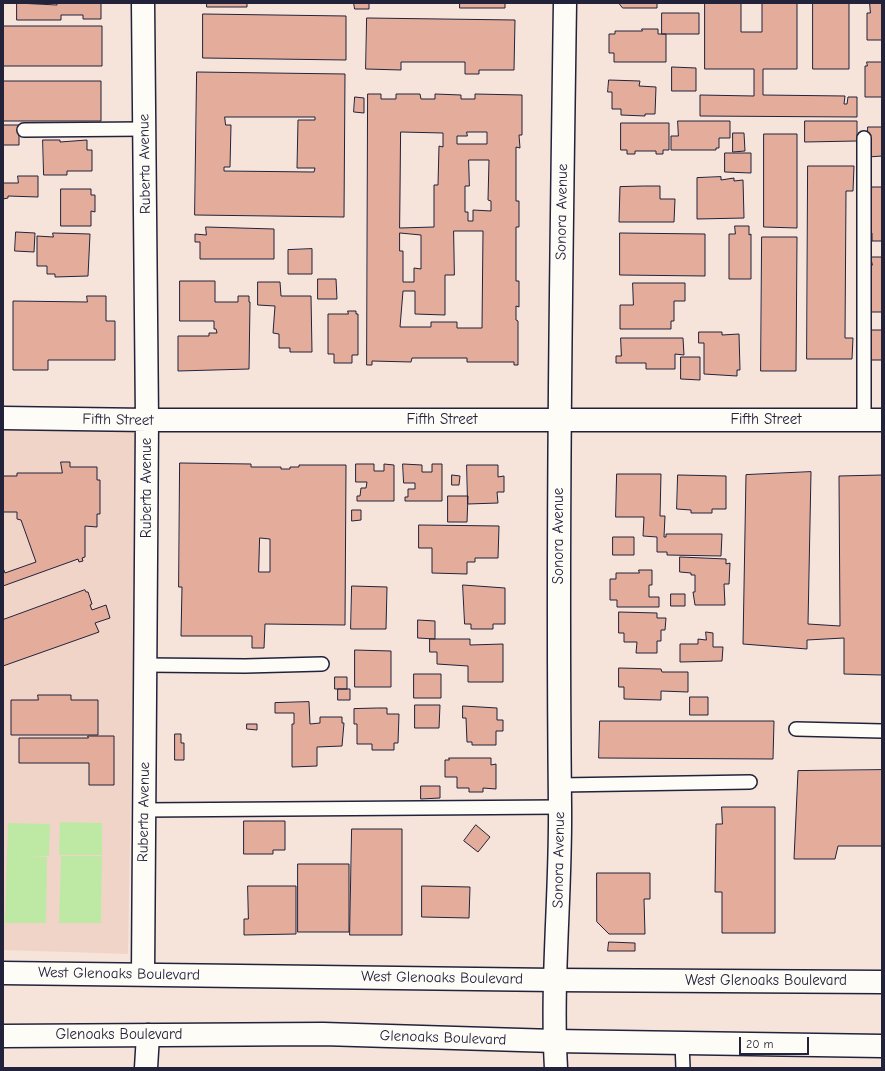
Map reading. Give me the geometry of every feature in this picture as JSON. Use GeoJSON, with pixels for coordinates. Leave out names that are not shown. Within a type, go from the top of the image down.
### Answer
{"type":"FeatureCollection","features":[{"type":"Feature","properties":{"kind":"street","name":"Ruberta Avenue"},"geometry":{"type":"LineString","coordinates":[[143,3],[147,420],[143,974]]}},
{"type":"Feature","properties":{"kind":"street","name":"Sonora Avenue"},"geometry":{"type":"LineString","coordinates":[[556,1068],[554,1041],[555,980],[560,881],[559,420],[565,3]]}},
{"type":"Feature","properties":{"kind":"street","name":"Fifth Street"},"geometry":{"type":"LineString","coordinates":[[3,418],[147,420],[873,420]]}},
{"type":"Feature","properties":{"kind":"street","name":"West Glenoaks Boulevard"},"geometry":{"type":"LineString","coordinates":[[3,972],[555,980],[882,982]]}},
{"type":"Feature","properties":{"kind":"street","name":"Glenoaks Boulevard"},"geometry":{"type":"LineString","coordinates":[[3,1036],[323,1034],[554,1041],[882,1046]]}},
{"type":"Feature","properties":{"kind":"street"},"geometry":{"type":"LineString","coordinates":[[146,1068],[148,1035]]}},
{"type":"Feature","properties":{"kind":"lane"},"geometry":{"type":"LineString","coordinates":[[24,130],[144,129]]}},
{"type":"Feature","properties":{"kind":"lane"},"geometry":{"type":"LineString","coordinates":[[864,138],[873,420]]}},
{"type":"Feature","properties":{"kind":"lane"},"geometry":{"type":"LineString","coordinates":[[146,665],[245,666],[322,664]]}},
{"type":"Feature","properties":{"kind":"lane"},"geometry":{"type":"LineString","coordinates":[[796,729],[882,731]]}},
{"type":"Feature","properties":{"kind":"lane"},"geometry":{"type":"LineString","coordinates":[[560,785],[750,782]]}},
{"type":"Feature","properties":{"kind":"lane"},"geometry":{"type":"LineString","coordinates":[[144,810],[560,807]]}},
{"type":"Feature","properties":{"kind":"lane"},"geometry":{"type":"LineString","coordinates":[[682,1043],[683,1068]]}},
{"type":"Feature","properties":{"kind":"shaded area"},"geometry":{"type":"Polygon","coordinates":[[[3,427],[137,431],[128,954],[3,950],[3,427]]]}},
{"type":"Feature","properties":{"kind":"green space"},"geometry":{"type":"Polygon","coordinates":[[[60,822],[102,823],[102,855],[59,855],[60,822]]]}},
{"type":"Feature","properties":{"kind":"green space"},"geometry":{"type":"Polygon","coordinates":[[[8,823],[50,824],[49,856],[31,856],[47,857],[46,923],[5,923],[8,823]]]}},
{"type":"Feature","properties":{"kind":"green space"},"geometry":{"type":"Polygon","coordinates":[[[61,856],[102,856],[101,923],[59,923],[61,856]]]}},
{"type":"Feature","properties":{"kind":"building"},"geometry":{"type":"Polygon","coordinates":[[[17,3],[57,5],[57,3],[101,3],[101,19],[83,19],[83,15],[61,15],[61,20],[17,20],[17,3]]]}},
{"type":"Feature","properties":{"kind":"building"},"geometry":{"type":"Polygon","coordinates":[[[207,3],[247,3],[247,7],[207,7],[207,3]]]}},
{"type":"Feature","properties":{"kind":"building"},"geometry":{"type":"Polygon","coordinates":[[[354,3],[369,3],[369,9],[355,9],[354,3]]]}},
{"type":"Feature","properties":{"kind":"building"},"geometry":{"type":"Polygon","coordinates":[[[460,3],[505,3],[505,8],[460,8],[460,3]]]}},
{"type":"Feature","properties":{"kind":"building"},"geometry":{"type":"Polygon","coordinates":[[[619,3],[657,3],[657,8],[623,8],[619,3]]]}},
{"type":"Feature","properties":{"kind":"building"},"geometry":{"type":"Polygon","coordinates":[[[705,3],[741,3],[741,32],[762,32],[762,3],[797,3],[797,69],[763,69],[763,95],[845,96],[844,104],[847,104],[848,97],[857,97],[857,117],[700,116],[700,95],[754,96],[754,69],[705,69],[705,3]]]}},
{"type":"Feature","properties":{"kind":"building"},"geometry":{"type":"Polygon","coordinates":[[[813,3],[849,3],[849,69],[813,69],[813,3]]]}},
{"type":"Feature","properties":{"kind":"building"},"geometry":{"type":"Polygon","coordinates":[[[870,3],[882,3],[882,40],[867,40],[867,13],[870,13],[870,3]]]}},
{"type":"Feature","properties":{"kind":"building"},"geometry":{"type":"Polygon","coordinates":[[[662,13],[699,13],[699,34],[662,34],[662,13]]]}},
{"type":"Feature","properties":{"kind":"building"},"geometry":{"type":"Polygon","coordinates":[[[203,14],[346,16],[346,60],[203,58],[203,14]]]}},
{"type":"Feature","properties":{"kind":"building"},"geometry":{"type":"Polygon","coordinates":[[[367,18],[515,20],[514,70],[479,70],[479,74],[465,74],[465,62],[401,62],[401,70],[366,69],[367,18]]]}},
{"type":"Feature","properties":{"kind":"building"},"geometry":{"type":"Polygon","coordinates":[[[3,26],[102,26],[102,66],[3,66],[3,26]]]}},
{"type":"Feature","properties":{"kind":"building"},"geometry":{"type":"Polygon","coordinates":[[[642,29],[658,29],[658,34],[666,34],[666,62],[614,62],[614,53],[609,53],[609,34],[615,34],[615,31],[642,31],[642,29]]]}},
{"type":"Feature","properties":{"kind":"building"},"geometry":{"type":"Polygon","coordinates":[[[867,62],[882,62],[882,97],[865,97],[865,66],[867,66],[867,62]]]}},
{"type":"Feature","properties":{"kind":"building"},"geometry":{"type":"Polygon","coordinates":[[[672,67],[696,68],[696,91],[672,91],[672,67]]]}},
{"type":"Feature","properties":{"kind":"building"},"geometry":{"type":"Polygon","coordinates":[[[197,72],[345,74],[344,217],[195,215],[197,72]],[[225,117],[226,125],[231,125],[230,167],[224,167],[224,171],[314,172],[315,168],[297,168],[298,120],[315,120],[315,117],[225,117]]]}},
{"type":"Feature","properties":{"kind":"building"},"geometry":{"type":"Polygon","coordinates":[[[609,80],[640,81],[639,86],[656,87],[655,114],[645,114],[645,116],[621,115],[621,109],[612,109],[612,92],[608,92],[609,80]]]}},
{"type":"Feature","properties":{"kind":"building"},"geometry":{"type":"Polygon","coordinates":[[[3,81],[101,81],[101,121],[3,121],[3,81]]]}},
{"type":"Feature","properties":{"kind":"building"},"geometry":{"type":"Polygon","coordinates":[[[368,94],[381,94],[381,99],[396,99],[396,94],[420,94],[421,99],[435,99],[435,94],[461,95],[461,99],[475,99],[475,94],[522,95],[522,135],[519,135],[520,148],[516,147],[516,201],[519,201],[519,227],[516,227],[516,281],[519,281],[519,307],[516,306],[516,320],[518,321],[518,365],[514,365],[514,362],[467,362],[467,358],[412,358],[411,362],[372,361],[372,365],[367,365],[368,94]],[[401,132],[400,228],[434,227],[434,185],[438,185],[439,146],[443,147],[443,133],[401,132]],[[467,132],[467,136],[457,136],[457,144],[487,144],[487,132],[467,132]],[[469,160],[469,186],[465,186],[465,212],[468,212],[468,221],[473,221],[473,210],[491,211],[491,201],[488,200],[489,160],[469,160]],[[454,231],[454,275],[445,275],[445,315],[415,314],[415,291],[403,291],[400,327],[431,327],[431,322],[457,322],[457,328],[482,328],[483,231],[454,231]],[[400,233],[400,251],[403,251],[403,282],[414,282],[414,268],[421,269],[421,235],[400,233]]]}},
{"type":"Feature","properties":{"kind":"building"},"geometry":{"type":"Polygon","coordinates":[[[355,97],[364,98],[364,113],[354,112],[355,97]]]}},
{"type":"Feature","properties":{"kind":"building"},"geometry":{"type":"Polygon","coordinates":[[[678,121],[730,121],[730,138],[719,138],[719,148],[716,148],[716,150],[671,150],[671,136],[678,136],[678,121]]]}},
{"type":"Feature","properties":{"kind":"building"},"geometry":{"type":"Polygon","coordinates":[[[805,121],[857,121],[857,141],[805,142],[805,121]]]}},
{"type":"Feature","properties":{"kind":"building"},"geometry":{"type":"Polygon","coordinates":[[[621,123],[669,123],[669,150],[663,150],[663,154],[656,154],[656,151],[635,151],[635,154],[627,154],[627,150],[621,150],[621,123]]]}},
{"type":"Feature","properties":{"kind":"building"},"geometry":{"type":"Polygon","coordinates":[[[3,125],[19,125],[19,145],[3,145],[3,125]]]}},
{"type":"Feature","properties":{"kind":"building"},"geometry":{"type":"Polygon","coordinates":[[[868,127],[882,127],[882,156],[868,157],[868,127]]]}},
{"type":"Feature","properties":{"kind":"building"},"geometry":{"type":"Polygon","coordinates":[[[733,133],[744,133],[745,151],[733,152],[733,133]]]}},
{"type":"Feature","properties":{"kind":"building"},"geometry":{"type":"Polygon","coordinates":[[[764,134],[797,134],[797,228],[764,227],[764,134]]]}},
{"type":"Feature","properties":{"kind":"building"},"geometry":{"type":"Polygon","coordinates":[[[43,140],[60,140],[60,142],[87,140],[87,150],[92,150],[92,171],[67,171],[67,175],[44,175],[43,140]]]}},
{"type":"Feature","properties":{"kind":"building"},"geometry":{"type":"Polygon","coordinates":[[[725,153],[751,153],[751,173],[725,172],[725,153]]]}},
{"type":"Feature","properties":{"kind":"building"},"geometry":{"type":"Polygon","coordinates":[[[808,166],[854,166],[853,191],[846,191],[845,338],[853,338],[852,359],[807,359],[808,166]]]}},
{"type":"Feature","properties":{"kind":"building"},"geometry":{"type":"Polygon","coordinates":[[[18,176],[38,176],[38,197],[8,196],[8,198],[3,199],[3,183],[18,183],[18,176]]]}},
{"type":"Feature","properties":{"kind":"building"},"geometry":{"type":"Polygon","coordinates":[[[721,177],[721,180],[734,178],[734,181],[743,180],[744,218],[697,219],[697,178],[721,177]]]}},
{"type":"Feature","properties":{"kind":"building"},"geometry":{"type":"Polygon","coordinates":[[[660,186],[660,199],[675,199],[674,222],[619,222],[620,187],[660,186]]]}},
{"type":"Feature","properties":{"kind":"building"},"geometry":{"type":"Polygon","coordinates":[[[872,187],[882,187],[882,241],[872,241],[872,233],[870,233],[870,194],[872,187]]]}},
{"type":"Feature","properties":{"kind":"building"},"geometry":{"type":"Polygon","coordinates":[[[61,189],[91,189],[91,195],[95,195],[95,212],[91,211],[91,226],[61,226],[61,189]]]}},
{"type":"Feature","properties":{"kind":"building"},"geometry":{"type":"Polygon","coordinates":[[[735,226],[749,226],[749,235],[751,234],[751,279],[729,279],[729,234],[735,234],[735,226]]]}},
{"type":"Feature","properties":{"kind":"building"},"geometry":{"type":"Polygon","coordinates":[[[206,227],[274,229],[274,259],[200,259],[200,242],[195,242],[195,234],[206,235],[206,227]]]}},
{"type":"Feature","properties":{"kind":"building"},"geometry":{"type":"Polygon","coordinates":[[[16,232],[35,233],[34,252],[15,251],[16,232]]]}},
{"type":"Feature","properties":{"kind":"building"},"geometry":{"type":"Polygon","coordinates":[[[53,233],[90,234],[88,276],[55,277],[55,274],[47,274],[47,266],[37,266],[37,236],[53,237],[53,233]]]}},
{"type":"Feature","properties":{"kind":"building"},"geometry":{"type":"Polygon","coordinates":[[[620,233],[705,234],[705,276],[620,275],[620,233]]]}},
{"type":"Feature","properties":{"kind":"building"},"geometry":{"type":"Polygon","coordinates":[[[762,237],[797,237],[796,371],[761,371],[762,237]]]}},
{"type":"Feature","properties":{"kind":"building"},"geometry":{"type":"Polygon","coordinates":[[[312,249],[312,274],[288,274],[288,250],[312,249]]]}},
{"type":"Feature","properties":{"kind":"building"},"geometry":{"type":"Polygon","coordinates":[[[871,257],[882,257],[882,312],[871,312],[871,304],[869,304],[869,295],[871,295],[869,264],[872,265],[871,257]]]}},
{"type":"Feature","properties":{"kind":"building"},"geometry":{"type":"Polygon","coordinates":[[[318,279],[336,279],[337,299],[318,299],[318,279]]]}},
{"type":"Feature","properties":{"kind":"building"},"geometry":{"type":"Polygon","coordinates":[[[180,281],[215,281],[215,302],[238,302],[238,296],[249,296],[249,369],[178,371],[178,336],[209,336],[209,333],[217,333],[216,329],[214,329],[214,321],[180,321],[180,281]]]}},
{"type":"Feature","properties":{"kind":"building"},"geometry":{"type":"Polygon","coordinates":[[[258,282],[280,282],[281,296],[311,296],[312,352],[290,352],[290,348],[279,348],[279,334],[273,333],[275,306],[258,305],[258,282]]]}},
{"type":"Feature","properties":{"kind":"building"},"geometry":{"type":"Polygon","coordinates":[[[633,283],[685,283],[685,301],[674,301],[674,321],[671,321],[671,329],[620,329],[620,305],[633,305],[633,283]]]}},
{"type":"Feature","properties":{"kind":"building"},"geometry":{"type":"Polygon","coordinates":[[[87,296],[106,296],[106,321],[115,321],[115,360],[48,360],[48,370],[13,370],[13,301],[87,302],[87,296]]]}},
{"type":"Feature","properties":{"kind":"building"},"geometry":{"type":"Polygon","coordinates":[[[348,311],[356,311],[356,314],[358,314],[358,355],[352,355],[352,363],[334,363],[334,354],[328,354],[328,314],[348,314],[348,311]]]}},
{"type":"Feature","properties":{"kind":"building"},"geometry":{"type":"Polygon","coordinates":[[[869,330],[882,330],[882,360],[869,360],[869,330]]]}},
{"type":"Feature","properties":{"kind":"building"},"geometry":{"type":"Polygon","coordinates":[[[699,332],[722,332],[722,335],[739,334],[740,370],[737,370],[737,376],[704,374],[704,343],[699,343],[699,332]]]}},
{"type":"Feature","properties":{"kind":"building"},"geometry":{"type":"Polygon","coordinates":[[[621,338],[683,338],[684,355],[675,354],[675,369],[646,369],[646,363],[616,363],[616,356],[621,356],[621,338]]]}},
{"type":"Feature","properties":{"kind":"building"},"geometry":{"type":"Polygon","coordinates":[[[681,357],[700,357],[700,380],[681,379],[681,357]]]}},
{"type":"Feature","properties":{"kind":"building"},"geometry":{"type":"Polygon","coordinates":[[[61,462],[70,462],[70,467],[97,467],[97,480],[100,480],[100,514],[97,514],[97,527],[85,526],[85,557],[82,558],[83,561],[79,562],[78,559],[3,586],[3,568],[5,573],[36,562],[21,520],[17,519],[17,512],[3,512],[3,476],[17,476],[17,473],[62,473],[61,462]]]}},
{"type":"Feature","properties":{"kind":"building"},"geometry":{"type":"Polygon","coordinates":[[[180,463],[251,464],[251,467],[281,467],[281,469],[299,467],[299,465],[346,465],[345,625],[265,624],[264,648],[252,648],[252,636],[181,636],[182,587],[179,587],[180,463]],[[260,538],[259,572],[270,572],[270,539],[260,538]]]}},
{"type":"Feature","properties":{"kind":"building"},"geometry":{"type":"Polygon","coordinates":[[[356,464],[374,464],[374,471],[384,471],[384,464],[394,465],[394,501],[357,501],[357,496],[360,496],[361,488],[366,488],[367,482],[356,482],[356,464]]]}},
{"type":"Feature","properties":{"kind":"building"},"geometry":{"type":"Polygon","coordinates":[[[403,464],[422,465],[422,472],[432,472],[432,464],[442,464],[442,501],[405,501],[405,497],[408,497],[408,489],[415,489],[415,483],[404,483],[403,464]]]}},
{"type":"Feature","properties":{"kind":"building"},"geometry":{"type":"Polygon","coordinates":[[[467,465],[498,465],[498,477],[504,476],[504,492],[497,492],[498,503],[468,504],[467,465]]]}},
{"type":"Feature","properties":{"kind":"building"},"geometry":{"type":"Polygon","coordinates":[[[811,472],[808,624],[840,626],[839,476],[882,475],[882,675],[844,674],[844,638],[807,640],[807,649],[743,644],[746,475],[811,472]]]}},
{"type":"Feature","properties":{"kind":"building"},"geometry":{"type":"Polygon","coordinates":[[[617,474],[661,474],[660,516],[665,516],[664,537],[666,537],[666,534],[722,534],[721,556],[667,555],[667,552],[657,552],[657,537],[643,536],[644,517],[616,517],[617,474]]]}},
{"type":"Feature","properties":{"kind":"building"},"geometry":{"type":"Polygon","coordinates":[[[452,475],[460,476],[459,485],[452,485],[452,475]]]}},
{"type":"Feature","properties":{"kind":"building"},"geometry":{"type":"Polygon","coordinates":[[[678,475],[726,476],[726,509],[712,509],[712,513],[691,513],[691,510],[677,509],[678,475]]]}},
{"type":"Feature","properties":{"kind":"building"},"geometry":{"type":"Polygon","coordinates":[[[448,496],[468,496],[467,522],[448,522],[448,496]]]}},
{"type":"Feature","properties":{"kind":"building"},"geometry":{"type":"Polygon","coordinates":[[[352,510],[361,510],[361,520],[352,521],[352,510]]]}},
{"type":"Feature","properties":{"kind":"building"},"geometry":{"type":"Polygon","coordinates":[[[419,525],[499,526],[498,558],[475,558],[475,562],[467,562],[467,574],[432,573],[432,548],[419,548],[419,525]]]}},
{"type":"Feature","properties":{"kind":"building"},"geometry":{"type":"Polygon","coordinates":[[[613,537],[634,537],[634,555],[613,555],[613,537]]]}},
{"type":"Feature","properties":{"kind":"building"},"geometry":{"type":"Polygon","coordinates":[[[680,557],[726,559],[726,564],[730,563],[729,584],[724,584],[725,605],[695,605],[693,592],[695,592],[695,575],[680,572],[680,557]]]}},
{"type":"Feature","properties":{"kind":"building"},"geometry":{"type":"Polygon","coordinates":[[[639,570],[652,570],[652,585],[649,585],[649,597],[659,597],[659,607],[617,607],[617,600],[610,600],[610,579],[616,579],[616,573],[639,573],[639,570]]]}},
{"type":"Feature","properties":{"kind":"building"},"geometry":{"type":"Polygon","coordinates":[[[463,585],[505,588],[505,624],[493,624],[493,629],[471,629],[471,624],[465,624],[463,585]]]}},
{"type":"Feature","properties":{"kind":"building"},"geometry":{"type":"Polygon","coordinates":[[[352,586],[387,587],[386,629],[351,629],[352,586]]]}},
{"type":"Feature","properties":{"kind":"building"},"geometry":{"type":"Polygon","coordinates":[[[85,590],[88,592],[92,604],[90,605],[92,610],[106,605],[110,618],[95,623],[99,632],[3,666],[3,620],[85,590]]]}},
{"type":"Feature","properties":{"kind":"building"},"geometry":{"type":"Polygon","coordinates":[[[671,594],[685,594],[685,606],[671,606],[671,594]]]}},
{"type":"Feature","properties":{"kind":"building"},"geometry":{"type":"Polygon","coordinates":[[[619,612],[657,613],[657,618],[666,618],[665,630],[661,630],[661,641],[657,641],[657,653],[636,653],[637,642],[624,642],[624,633],[619,633],[619,612]]]}},
{"type":"Feature","properties":{"kind":"building"},"geometry":{"type":"Polygon","coordinates":[[[418,620],[435,621],[435,639],[418,638],[418,620]]]}},
{"type":"Feature","properties":{"kind":"building"},"geometry":{"type":"Polygon","coordinates":[[[706,632],[713,633],[713,647],[723,647],[722,661],[680,662],[680,644],[698,644],[698,639],[706,640],[706,632]]]}},
{"type":"Feature","properties":{"kind":"building"},"geometry":{"type":"Polygon","coordinates":[[[430,639],[470,639],[470,645],[503,644],[503,682],[468,682],[468,666],[437,664],[437,652],[430,652],[430,639]]]}},
{"type":"Feature","properties":{"kind":"building"},"geometry":{"type":"Polygon","coordinates":[[[355,650],[391,651],[391,687],[355,687],[355,650]]]}},
{"type":"Feature","properties":{"kind":"building"},"geometry":{"type":"Polygon","coordinates":[[[619,668],[661,669],[662,672],[688,672],[688,692],[661,691],[661,700],[624,699],[624,687],[619,687],[619,668]]]}},
{"type":"Feature","properties":{"kind":"building"},"geometry":{"type":"Polygon","coordinates":[[[414,674],[441,674],[441,698],[414,698],[414,674]]]}},
{"type":"Feature","properties":{"kind":"building"},"geometry":{"type":"Polygon","coordinates":[[[335,677],[347,677],[347,689],[335,689],[335,677]]]}},
{"type":"Feature","properties":{"kind":"building"},"geometry":{"type":"Polygon","coordinates":[[[338,689],[350,689],[350,700],[338,700],[338,689]]]}},
{"type":"Feature","properties":{"kind":"building"},"geometry":{"type":"Polygon","coordinates":[[[38,695],[71,695],[71,700],[98,700],[98,735],[11,735],[11,700],[38,700],[38,695]]]}},
{"type":"Feature","properties":{"kind":"building"},"geometry":{"type":"Polygon","coordinates":[[[690,697],[708,697],[708,715],[690,715],[690,697]]]}},
{"type":"Feature","properties":{"kind":"building"},"geometry":{"type":"Polygon","coordinates":[[[309,702],[310,724],[320,723],[320,717],[342,717],[342,723],[344,723],[342,746],[317,747],[317,766],[292,767],[292,724],[294,724],[294,713],[275,713],[275,703],[309,702]]]}},
{"type":"Feature","properties":{"kind":"building"},"geometry":{"type":"Polygon","coordinates":[[[415,705],[440,705],[439,728],[415,728],[415,705]]]}},
{"type":"Feature","properties":{"kind":"building"},"geometry":{"type":"Polygon","coordinates":[[[463,706],[497,708],[497,720],[503,720],[503,731],[496,731],[496,745],[472,745],[472,742],[467,742],[466,718],[463,718],[463,706]]]}},
{"type":"Feature","properties":{"kind":"building"},"geometry":{"type":"Polygon","coordinates":[[[387,708],[387,714],[399,714],[398,743],[394,743],[394,750],[372,750],[372,744],[357,744],[357,724],[354,724],[354,709],[387,708]]]}},
{"type":"Feature","properties":{"kind":"building"},"geometry":{"type":"Polygon","coordinates":[[[600,721],[774,721],[773,759],[599,758],[600,721]]]}},
{"type":"Feature","properties":{"kind":"building"},"geometry":{"type":"Polygon","coordinates":[[[247,724],[257,724],[257,730],[247,729],[247,724]]]}},
{"type":"Feature","properties":{"kind":"building"},"geometry":{"type":"Polygon","coordinates":[[[175,734],[181,734],[181,743],[184,743],[184,760],[175,760],[175,734]]]}},
{"type":"Feature","properties":{"kind":"building"},"geometry":{"type":"Polygon","coordinates":[[[88,736],[114,736],[114,785],[89,785],[89,763],[19,763],[19,738],[88,738],[88,736]]]}},
{"type":"Feature","properties":{"kind":"building"},"geometry":{"type":"Polygon","coordinates":[[[449,758],[491,758],[491,765],[496,764],[496,789],[483,788],[483,792],[469,792],[469,788],[457,788],[457,777],[445,777],[445,760],[449,760],[449,758]]]}},
{"type":"Feature","properties":{"kind":"building"},"geometry":{"type":"Polygon","coordinates":[[[882,770],[882,846],[838,846],[835,859],[794,859],[798,771],[882,770]]]}},
{"type":"Feature","properties":{"kind":"building"},"geometry":{"type":"Polygon","coordinates":[[[421,786],[440,786],[440,798],[421,799],[421,786]]]}},
{"type":"Feature","properties":{"kind":"building"},"geometry":{"type":"Polygon","coordinates":[[[722,807],[775,807],[775,933],[722,933],[722,892],[715,892],[716,824],[722,824],[722,807]]]}},
{"type":"Feature","properties":{"kind":"building"},"geometry":{"type":"Polygon","coordinates":[[[244,821],[285,821],[285,850],[273,850],[273,854],[244,854],[244,821]]]}},
{"type":"Feature","properties":{"kind":"building"},"geometry":{"type":"Polygon","coordinates":[[[476,825],[490,837],[478,852],[464,841],[476,825]]]}},
{"type":"Feature","properties":{"kind":"building"},"geometry":{"type":"Polygon","coordinates":[[[352,829],[402,829],[402,935],[350,935],[352,829]]]}},
{"type":"Feature","properties":{"kind":"building"},"geometry":{"type":"Polygon","coordinates":[[[298,864],[349,864],[349,932],[298,932],[298,864]]]}},
{"type":"Feature","properties":{"kind":"building"},"geometry":{"type":"Polygon","coordinates":[[[597,873],[650,873],[650,899],[644,899],[645,934],[609,934],[597,922],[597,873]]]}},
{"type":"Feature","properties":{"kind":"building"},"geometry":{"type":"Polygon","coordinates":[[[248,886],[296,886],[296,934],[244,935],[244,919],[248,919],[248,886]]]}},
{"type":"Feature","properties":{"kind":"building"},"geometry":{"type":"Polygon","coordinates":[[[422,886],[470,887],[469,918],[422,917],[422,886]]]}},
{"type":"Feature","properties":{"kind":"building"},"geometry":{"type":"Polygon","coordinates":[[[609,942],[635,943],[635,951],[608,951],[609,942]]]}}]}
